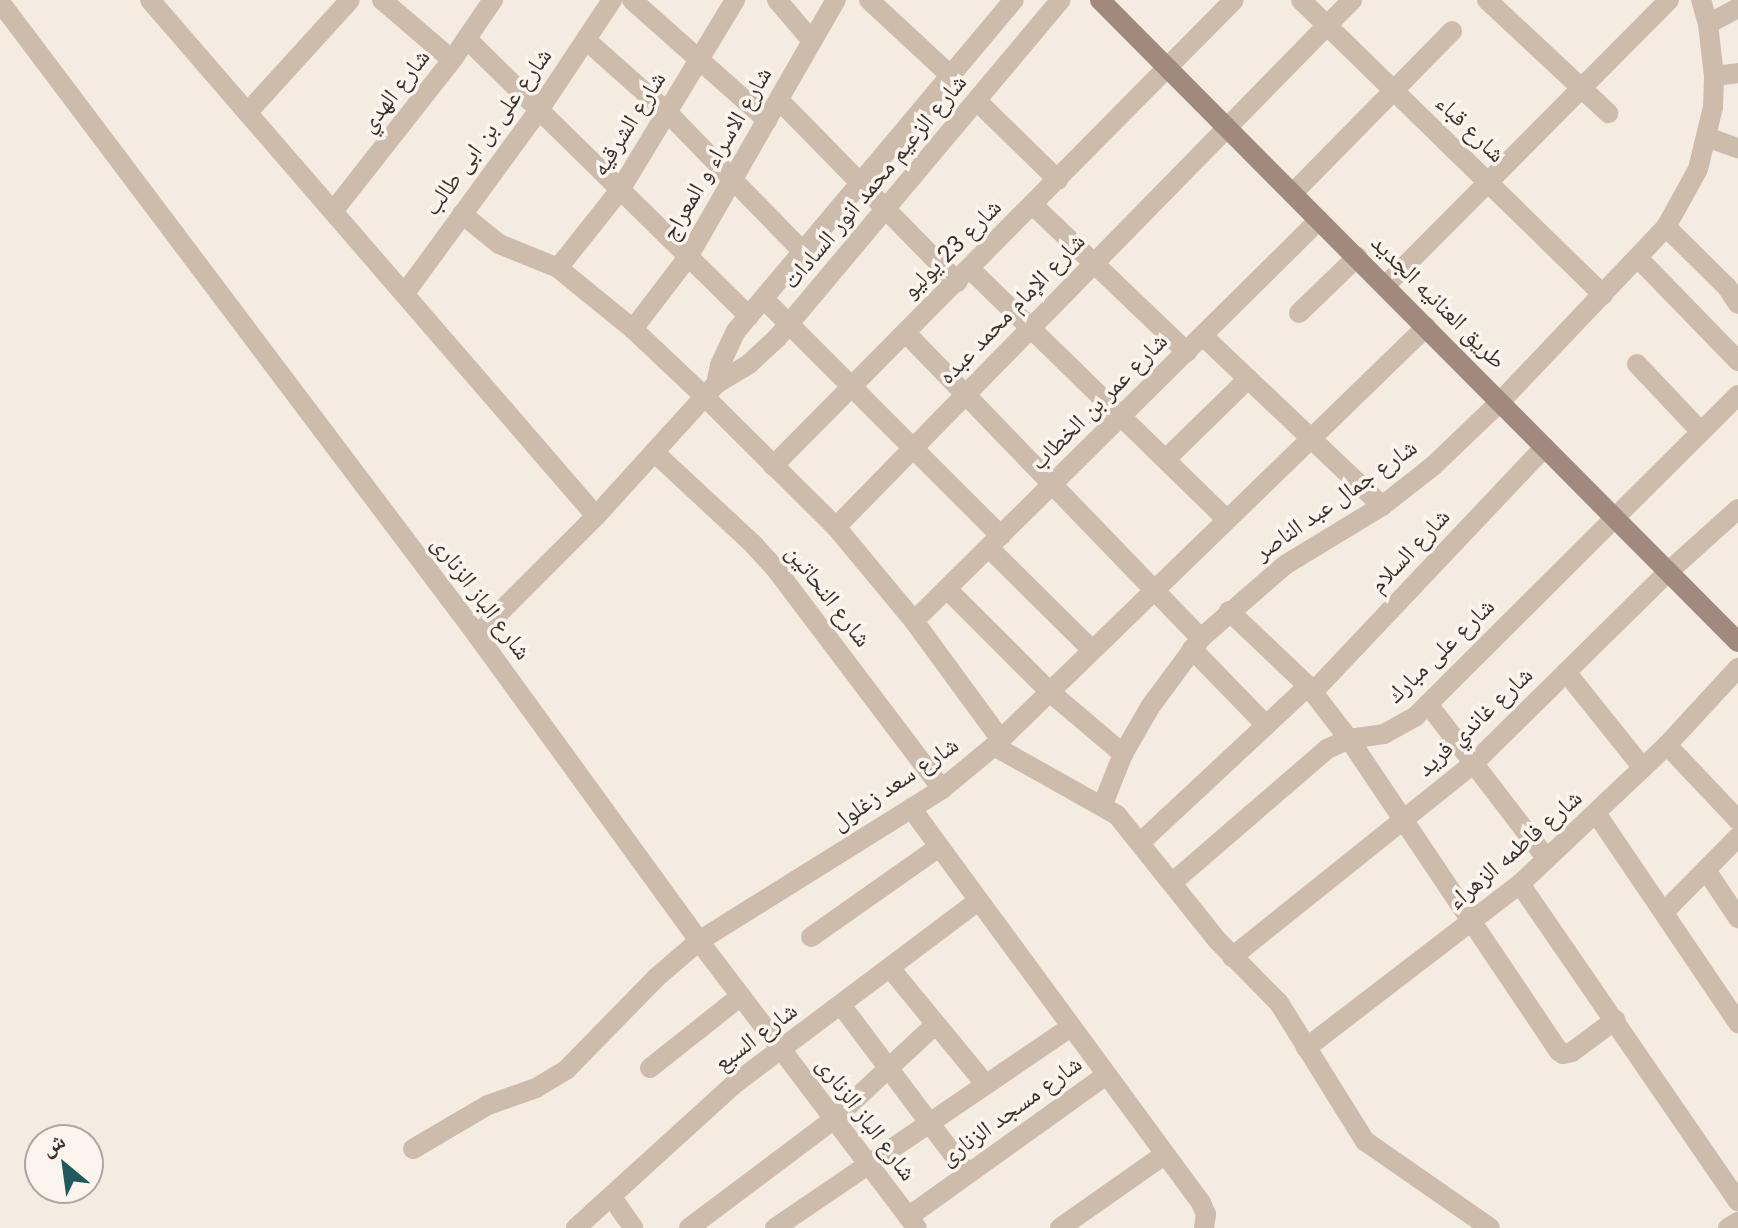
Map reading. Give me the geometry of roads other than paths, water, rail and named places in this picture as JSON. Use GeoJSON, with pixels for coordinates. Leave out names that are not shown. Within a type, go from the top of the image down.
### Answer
{"type":"FeatureCollection","features":[{"type":"Feature","properties":{"kind":"street"},"geometry":{"type":"LineString","coordinates":[[150,0],[596,516]]}},
{"type":"Feature","properties":{"kind":"street"},"geometry":{"type":"LineString","coordinates":[[248,112],[350,0]]}},
{"type":"Feature","properties":{"kind":"street"},"geometry":{"type":"LineString","coordinates":[[382,0],[452,60]]}},
{"type":"Feature","properties":{"kind":"street","name":"شارع الهدي"},"geometry":{"type":"LineString","coordinates":[[334,210],[468,40],[493,0]]}},
{"type":"Feature","properties":{"kind":"street","name":"شارع على بن ابى طالب"},"geometry":{"type":"LineString","coordinates":[[405,293],[539,110],[612,0]]}},
{"type":"Feature","properties":{"kind":"street"},"geometry":{"type":"LineString","coordinates":[[632,0],[767,120]]}},
{"type":"Feature","properties":{"kind":"street","name":"شارع الشرقيه"},"geometry":{"type":"LineString","coordinates":[[558,268],[620,190],[735,0]]}},
{"type":"Feature","properties":{"kind":"street"},"geometry":{"type":"LineString","coordinates":[[777,0],[812,41]]}},
{"type":"Feature","properties":{"kind":"street","name":"شارع الاسراء و المعراج"},"geometry":{"type":"LineString","coordinates":[[633,329],[688,257],[836,0]]}},
{"type":"Feature","properties":{"kind":"street"},"geometry":{"type":"LineString","coordinates":[[869,0],[951,76]]}},
{"type":"Feature","properties":{"kind":"street","name":"شارع الزعيم محمد انور السادات"},"geometry":{"type":"LineString","coordinates":[[710,390],[727,347],[749,316],[1014,0]]}},
{"type":"Feature","properties":{"kind":"street","name":"شارع الزعيم محمد انور السادات"},"geometry":{"type":"LineString","coordinates":[[477,635],[596,516],[710,390],[749,364],[788,323],[1061,0]]}},
{"type":"Feature","properties":{"kind":"street","name":"طريق العنانيه الجديد"},"geometry":{"type":"LineString","coordinates":[[1100,0],[1738,642]]}},
{"type":"Feature","properties":{"kind":"street","name":"شارع 23 يوليو"},"geometry":{"type":"LineString","coordinates":[[773,466],[1234,0]]}},
{"type":"Feature","properties":{"kind":"street","name":"شارع قباء"},"geometry":{"type":"LineString","coordinates":[[1301,0],[1603,295]]}},
{"type":"Feature","properties":{"kind":"street","name":"شارع الإمام محمد عبده"},"geometry":{"type":"LineString","coordinates":[[836,527],[1352,0]]}},
{"type":"Feature","properties":{"kind":"street"},"geometry":{"type":"LineString","coordinates":[[1385,286],[1669,0]]}},
{"type":"Feature","properties":{"kind":"street","name":"شارع جمال عبد الناصر"},"geometry":{"type":"LineString","coordinates":[[1103,804],[1123,754],[1150,707],[1197,644],[1229,611],[1285,565],[1382,506],[1433,466],[1500,402],[1666,227],[1698,169],[1707,137],[1714,76],[1708,24],[1701,0]]}},
{"type":"Feature","properties":{"kind":"street","name":"شارع الباز الزنارى"},"geometry":{"type":"LineString","coordinates":[[0,2],[477,635],[699,941],[912,1222]]}},
{"type":"Feature","properties":{"kind":"street"},"geometry":{"type":"LineString","coordinates":[[1501,4],[1608,113]]}},
{"type":"Feature","properties":{"kind":"street"},"geometry":{"type":"LineString","coordinates":[[1708,24],[1738,8]]}},
{"type":"Feature","properties":{"kind":"street"},"geometry":{"type":"LineString","coordinates":[[1293,193],[1452,31]]}},
{"type":"Feature","properties":{"kind":"street"},"geometry":{"type":"LineString","coordinates":[[468,40],[749,316]]}},
{"type":"Feature","properties":{"kind":"street"},"geometry":{"type":"LineString","coordinates":[[586,40],[667,112],[803,252]]}},
{"type":"Feature","properties":{"kind":"street"},"geometry":{"type":"LineString","coordinates":[[1714,76],[1738,73]]}},
{"type":"Feature","properties":{"kind":"street"},"geometry":{"type":"LineString","coordinates":[[779,100],[886,210],[1030,328],[1226,519]]}},
{"type":"Feature","properties":{"kind":"street"},"geometry":{"type":"LineString","coordinates":[[977,101],[1058,180]]}},
{"type":"Feature","properties":{"kind":"street"},"geometry":{"type":"LineString","coordinates":[[1707,137],[1738,148]]}},
{"type":"Feature","properties":{"kind":"street"},"geometry":{"type":"LineString","coordinates":[[1033,205],[1187,352]]}},
{"type":"Feature","properties":{"kind":"street"},"geometry":{"type":"LineString","coordinates":[[462,214],[499,244],[558,268],[710,390],[773,466],[836,527],[914,621],[998,743],[1103,804],[1142,841],[1232,957],[1279,1003],[1365,1141],[1490,1228]]}},
{"type":"Feature","properties":{"kind":"street","name":"شارع عمر بن الخطاب"},"geometry":{"type":"LineString","coordinates":[[914,621],[1319,220]]}},
{"type":"Feature","properties":{"kind":"street"},"geometry":{"type":"LineString","coordinates":[[1666,227],[1734,289]]}},
{"type":"Feature","properties":{"kind":"street"},"geometry":{"type":"LineString","coordinates":[[1299,313],[1357,257]]}},
{"type":"Feature","properties":{"kind":"street"},"geometry":{"type":"LineString","coordinates":[[1638,258],[1738,361]]}},
{"type":"Feature","properties":{"kind":"street"},"geometry":{"type":"LineString","coordinates":[[764,299],[913,448],[1092,650]]}},
{"type":"Feature","properties":{"kind":"street","name":"شارع سعد زغلول"},"geometry":{"type":"LineString","coordinates":[[413,1149],[475,1112],[536,1088],[566,1070],[657,977],[699,941],[942,789],[998,743],[1426,327]]}},
{"type":"Feature","properties":{"kind":"street"},"geometry":{"type":"LineString","coordinates":[[906,333],[1154,589],[1266,725]]}},
{"type":"Feature","properties":{"kind":"street"},"geometry":{"type":"LineString","coordinates":[[1203,336],[1382,506]]}},
{"type":"Feature","properties":{"kind":"street"},"geometry":{"type":"LineString","coordinates":[[1637,364],[1701,432]]}},
{"type":"Feature","properties":{"kind":"street"},"geometry":{"type":"LineString","coordinates":[[1166,459],[1248,379]]}},
{"type":"Feature","properties":{"kind":"street","name":"شارع على مبارك"},"geometry":{"type":"LineString","coordinates":[[1173,882],[1317,757],[1349,739],[1384,734],[1400,727],[1428,704],[1613,516],[1738,395]]}},
{"type":"Feature","properties":{"kind":"street","name":"شارع السلام"},"geometry":{"type":"LineString","coordinates":[[1142,841],[1266,725],[1310,689],[1545,447]]}},
{"type":"Feature","properties":{"kind":"street","name":"شارع النحاتين"},"geometry":{"type":"LineString","coordinates":[[654,452],[754,545],[778,572],[942,789]]}},
{"type":"Feature","properties":{"kind":"street","name":"شارع غاندي فريد"},"geometry":{"type":"LineString","coordinates":[[1232,957],[1474,763],[1668,572],[1738,509]]}},
{"type":"Feature","properties":{"kind":"street"},"geometry":{"type":"LineString","coordinates":[[947,589],[1050,692],[1123,754]]}},
{"type":"Feature","properties":{"kind":"street"},"geometry":{"type":"LineString","coordinates":[[1229,611],[1310,689],[1349,739],[1563,1054],[1572,1052],[1615,1020]]}},
{"type":"Feature","properties":{"kind":"street","name":"شارع فاطمه الزهراء"},"geometry":{"type":"LineString","coordinates":[[1306,1048],[1472,924],[1520,884],[1667,745],[1738,668]]}},
{"type":"Feature","properties":{"kind":"street"},"geometry":{"type":"LineString","coordinates":[[1566,672],[1643,768]]}},
{"type":"Feature","properties":{"kind":"street"},"geometry":{"type":"LineString","coordinates":[[1428,704],[1547,859]]}},
{"type":"Feature","properties":{"kind":"street"},"geometry":{"type":"LineString","coordinates":[[1667,745],[1738,820]]}},
{"type":"Feature","properties":{"kind":"street"},"geometry":{"type":"LineString","coordinates":[[911,808],[1201,1203],[1206,1214],[1204,1228]]}},
{"type":"Feature","properties":{"kind":"street"},"geometry":{"type":"LineString","coordinates":[[1596,813],[1738,1023]]}},
{"type":"Feature","properties":{"kind":"street"},"geometry":{"type":"LineString","coordinates":[[1665,911],[1738,837]]}},
{"type":"Feature","properties":{"kind":"street"},"geometry":{"type":"LineString","coordinates":[[811,937],[939,847]]}},
{"type":"Feature","properties":{"kind":"street"},"geometry":{"type":"LineString","coordinates":[[1706,870],[1738,918]]}},
{"type":"Feature","properties":{"kind":"street"},"geometry":{"type":"LineString","coordinates":[[1520,884],[1738,1201]]}},
{"type":"Feature","properties":{"kind":"street","name":"شارع السبع"},"geometry":{"type":"LineString","coordinates":[[576,1228],[733,1085],[978,901]]}},
{"type":"Feature","properties":{"kind":"street"},"geometry":{"type":"LineString","coordinates":[[890,968],[986,1085]]}},
{"type":"Feature","properties":{"kind":"street"},"geometry":{"type":"LineString","coordinates":[[650,1068],[741,996]]}},
{"type":"Feature","properties":{"kind":"street"},"geometry":{"type":"LineString","coordinates":[[841,1005],[968,1174]]}},
{"type":"Feature","properties":{"kind":"street"},"geometry":{"type":"LineString","coordinates":[[689,1228],[834,1119],[936,1024]]}},
{"type":"Feature","properties":{"kind":"street"},"geometry":{"type":"LineString","coordinates":[[775,1228],[1071,1027]]}},
{"type":"Feature","properties":{"kind":"street","name":"شارع مسجد الزنارى"},"geometry":{"type":"LineString","coordinates":[[912,1222],[968,1174],[1106,1075]]}},
{"type":"Feature","properties":{"kind":"street"},"geometry":{"type":"LineString","coordinates":[[1060,1228],[1164,1155]]}},
{"type":"Feature","properties":{"kind":"street"},"geometry":{"type":"LineString","coordinates":[[611,1196],[633,1228]]}},
{"type":"Feature","properties":{"kind":"street"},"geometry":{"type":"LineString","coordinates":[[1728,1228],[1738,1222]]}}]}
